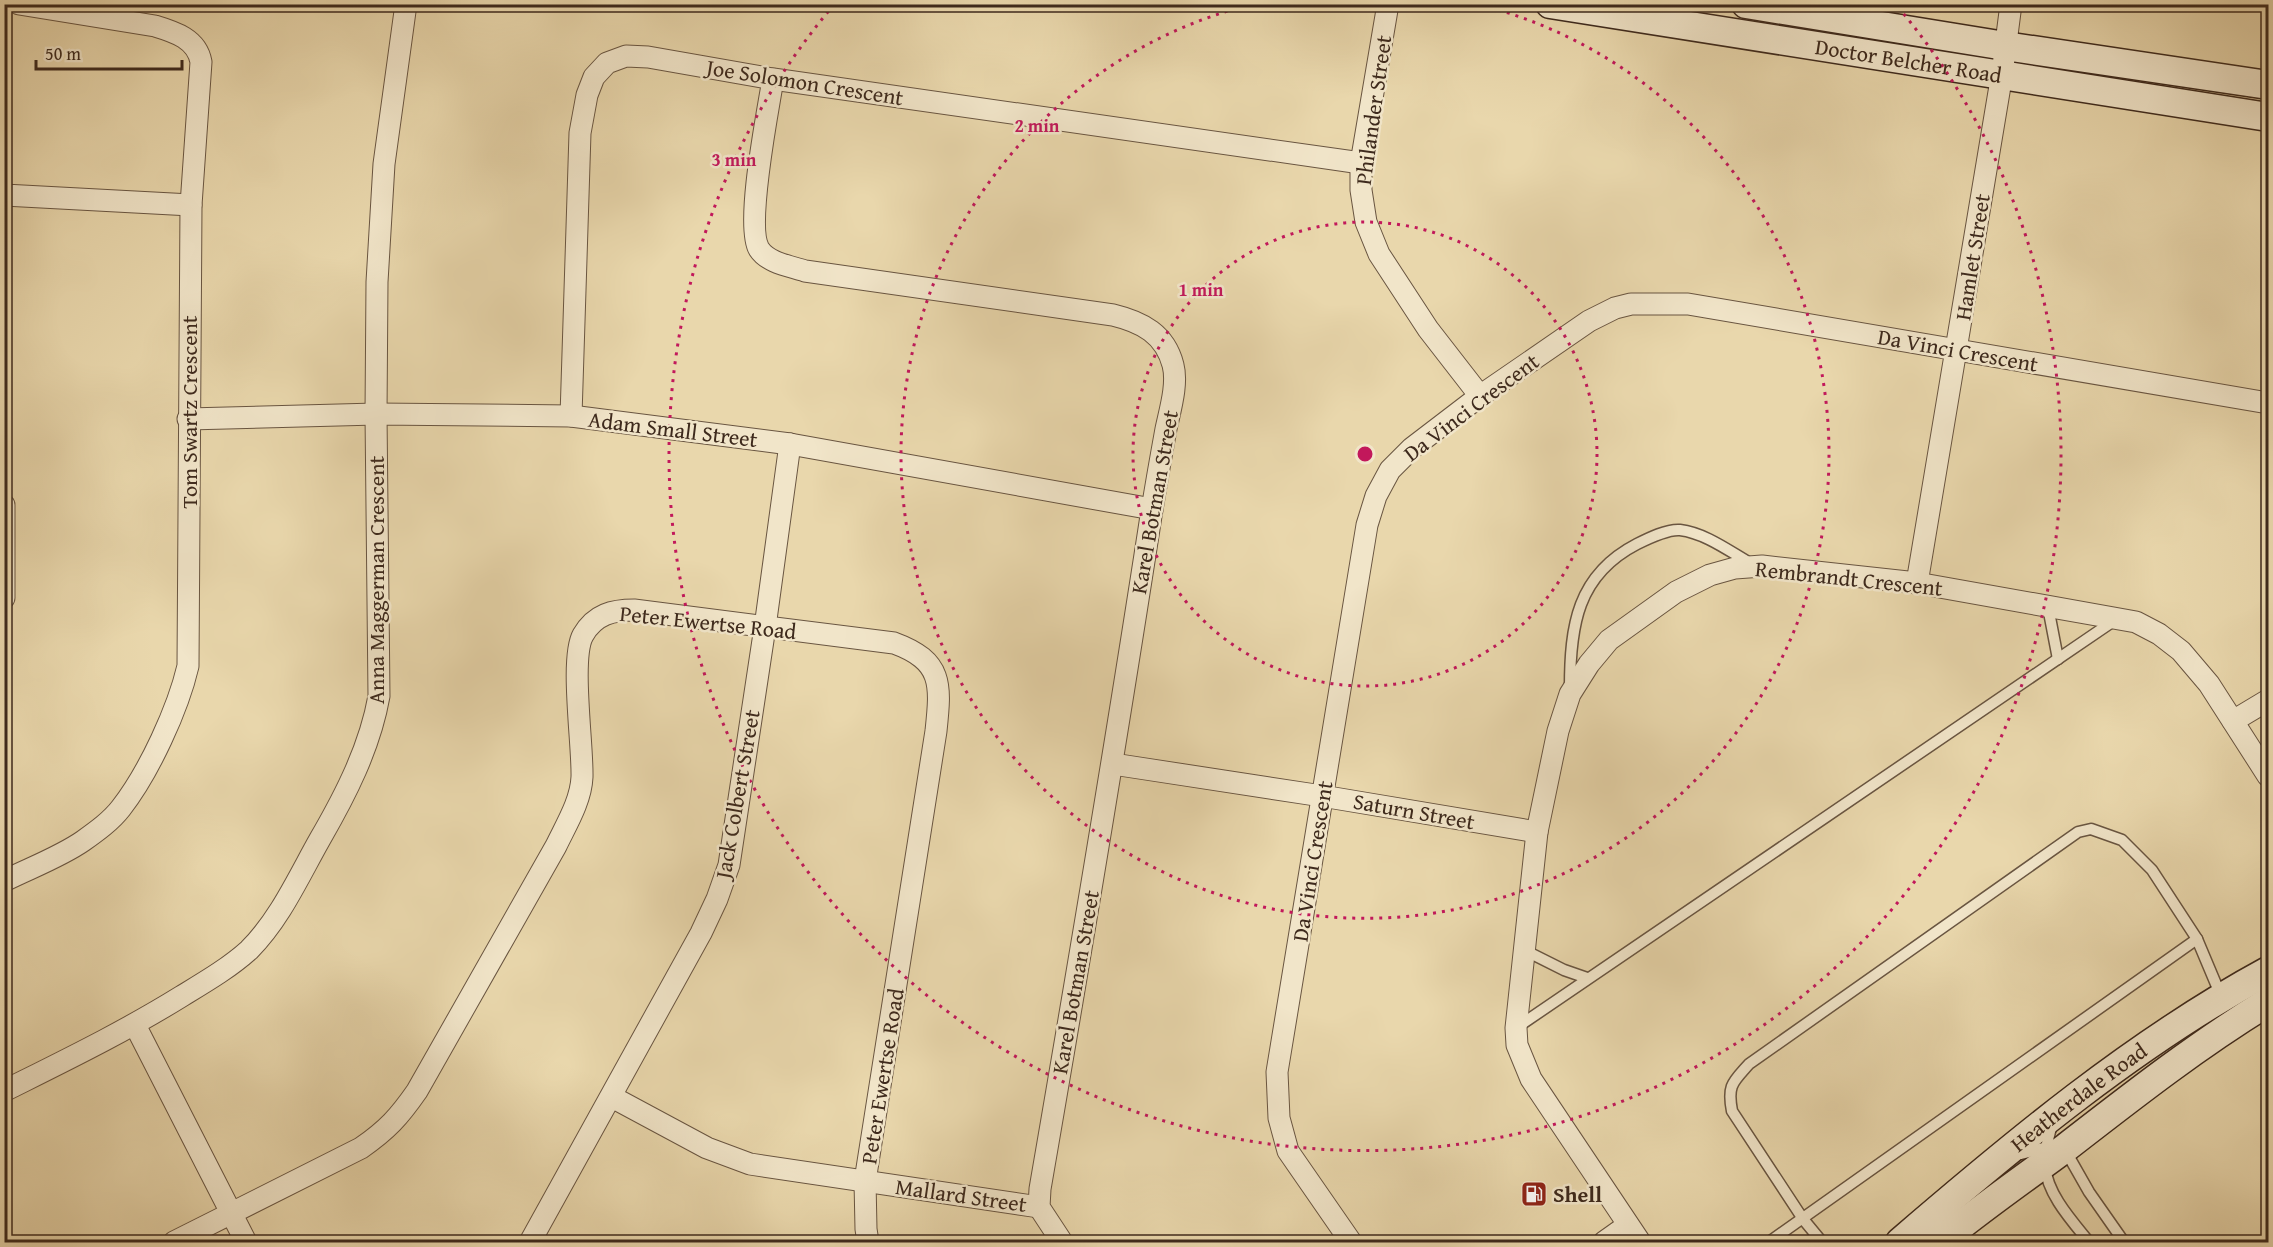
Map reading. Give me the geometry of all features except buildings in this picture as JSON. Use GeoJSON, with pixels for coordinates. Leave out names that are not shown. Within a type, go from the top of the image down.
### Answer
{"type":"FeatureCollection","features":[{"type":"Feature","properties":{"kind":"main road","name":"Doctor Belcher Road"},"geometry":{"type":"LineString","coordinates":[[1550,4],[2003,60],[2268,85]]}},
{"type":"Feature","properties":{"kind":"main road","name":"Doctor Belcher Road"},"geometry":{"type":"LineString","coordinates":[[1746,4],[2268,117]]}},
{"type":"Feature","properties":{"kind":"main road","name":"Heatherdale Road"},"geometry":{"type":"LineString","coordinates":[[1940,1242],[2052,1153],[2125,1100],[2268,971]]}},
{"type":"Feature","properties":{"kind":"main road"},"geometry":{"type":"LineString","coordinates":[[2226,1007],[2252,989],[2268,982]]}},
{"type":"Feature","properties":{"kind":"main road","name":"Heatherdale Road"},"geometry":{"type":"LineString","coordinates":[[1900,1242],[1962,1189],[2083,1093],[2226,1007],[2268,1002]]}},
{"type":"Feature","properties":{"kind":"street","name":"Tom Swartz Crescent"},"geometry":{"type":"LineString","coordinates":[[4,881],[81,843],[121,809],[138,783],[182,692],[189,666],[188,419],[191,205],[201,62],[200,55],[192,43],[172,31],[155,26],[19,4]]}},
{"type":"Feature","properties":{"kind":"street","name":"Anna Maggerman Crescent"},"geometry":{"type":"LineString","coordinates":[[4,1091],[135,1025],[216,975],[248,950],[268,927],[328,826],[364,753],[376,716],[379,696],[376,414],[377,282],[381,204],[384,164],[406,4]]}},
{"type":"Feature","properties":{"kind":"street","name":"Philander Street"},"geometry":{"type":"LineString","coordinates":[[1388,4],[1361,163],[1361,190],[1366,222],[1372,241],[1428,329],[1480,396]]}},
{"type":"Feature","properties":{"kind":"street","name":"Hamlet Street"},"geometry":{"type":"LineString","coordinates":[[1917,583],[1957,350],[2011,4]]}},
{"type":"Feature","properties":{"kind":"street","name":"Joe Solomon Crescent"},"geometry":{"type":"LineString","coordinates":[[571,416],[580,133],[586,95],[594,77],[607,63],[626,56],[648,57],[773,79],[1361,163]]}},
{"type":"Feature","properties":{"kind":"street","name":"Karel Botman Street"},"geometry":{"type":"LineString","coordinates":[[773,79],[755,202],[754,224],[759,249],[767,257],[780,264],[804,270],[1113,315],[1137,321],[1156,335],[1168,352],[1173,368],[1172,398],[1152,509],[1113,764],[1040,1189],[1039,1207]]}},
{"type":"Feature","properties":{"kind":"street"},"geometry":{"type":"LineString","coordinates":[[4,195],[191,205]]}},
{"type":"Feature","properties":{"kind":"street","name":"Da Vinci Crescent"},"geometry":{"type":"LineString","coordinates":[[1351,1242],[1288,1151],[1279,1118],[1277,1072],[1367,525],[1376,496],[1390,470],[1412,448],[1480,396],[1589,321],[1615,308],[1631,304],[1688,304],[2268,403]]}},
{"type":"Feature","properties":{"kind":"street","name":"Adam Small Street"},"geometry":{"type":"LineString","coordinates":[[188,419],[376,414],[571,416],[790,444],[1152,509]]}},
{"type":"Feature","properties":{"kind":"street","name":"Jack Colbert Street"},"geometry":{"type":"LineString","coordinates":[[530,1242],[701,933],[717,899],[729,865],[790,444]]}},
{"type":"Feature","properties":{"kind":"street"},"geometry":{"type":"LineString","coordinates":[[4,505],[4,598]]}},
{"type":"Feature","properties":{"kind":"street","name":"Rembrandt Crescent"},"geometry":{"type":"LineString","coordinates":[[1634,1234],[1531,1079],[1517,1045],[1516,1028],[1537,832],[1558,731],[1570,694],[1589,664],[1609,640],[1635,621],[1676,592],[1710,575],[1735,568],[1755,566],[1917,583],[2136,622],[2159,634],[2181,651],[2209,684],[2268,776]]}},
{"type":"Feature","properties":{"kind":"street","name":"Peter Ewertse Road"},"geometry":{"type":"LineString","coordinates":[[174,1242],[361,1148],[385,1131],[400,1116],[432,1067],[556,846],[578,796],[582,779],[578,658],[582,636],[601,615],[616,610],[894,643],[913,650],[926,660],[938,682],[936,731],[866,1181],[868,1242]]}},
{"type":"Feature","properties":{"kind":"street"},"geometry":{"type":"LineString","coordinates":[[2233,721],[2268,700]]}},
{"type":"Feature","properties":{"kind":"street","name":"Saturn Street"},"geometry":{"type":"LineString","coordinates":[[1113,764],[1537,832]]}},
{"type":"Feature","properties":{"kind":"street"},"geometry":{"type":"LineString","coordinates":[[135,1025],[246,1242]]}},
{"type":"Feature","properties":{"kind":"street","name":"Mallard Street"},"geometry":{"type":"LineString","coordinates":[[612,1097],[707,1148],[750,1164],[1039,1207]]}},
{"type":"Feature","properties":{"kind":"street"},"geometry":{"type":"LineString","coordinates":[[1039,1207],[1062,1242]]}},
{"type":"Feature","properties":{"kind":"street"},"geometry":{"type":"LineString","coordinates":[[1604,1242],[1634,1234]]}},
{"type":"Feature","properties":{"kind":"lane"},"geometry":{"type":"LineString","coordinates":[[1570,694],[1570,657],[1578,607],[1583,594],[1600,571],[1622,552],[1652,537],[1678,530],[1697,534],[1755,566]]}},
{"type":"Feature","properties":{"kind":"lane"},"geometry":{"type":"LineString","coordinates":[[2048,607],[2058,659]]}},
{"type":"Feature","properties":{"kind":"lane"},"geometry":{"type":"LineString","coordinates":[[1516,1028],[2117,618]]}},
{"type":"Feature","properties":{"kind":"lane"},"geometry":{"type":"LineString","coordinates":[[1822,1242],[1803,1219],[1732,1111],[1729,1095],[1734,1080],[1749,1064],[2078,832],[2091,829],[2122,840],[2152,870],[2197,939],[2226,1007]]}},
{"type":"Feature","properties":{"kind":"lane"},"geometry":{"type":"LineString","coordinates":[[1769,1242],[2197,939]]}},
{"type":"Feature","properties":{"kind":"lane"},"geometry":{"type":"LineString","coordinates":[[1524,950],[1587,978]]}},
{"type":"Feature","properties":{"kind":"lane"},"geometry":{"type":"LineString","coordinates":[[2053,1117],[2052,1153],[2047,1179],[2069,1216],[2089,1242]]}},
{"type":"Feature","properties":{"kind":"lane"},"geometry":{"type":"LineString","coordinates":[[1962,1189],[2025,1152],[2052,1153],[2089,1192],[2124,1242]]}},
{"type":"Feature","properties":{"kind":"place","name":"Shell"},"geometry":{"type":"Point","coordinates":[1534,1194]}}]}
